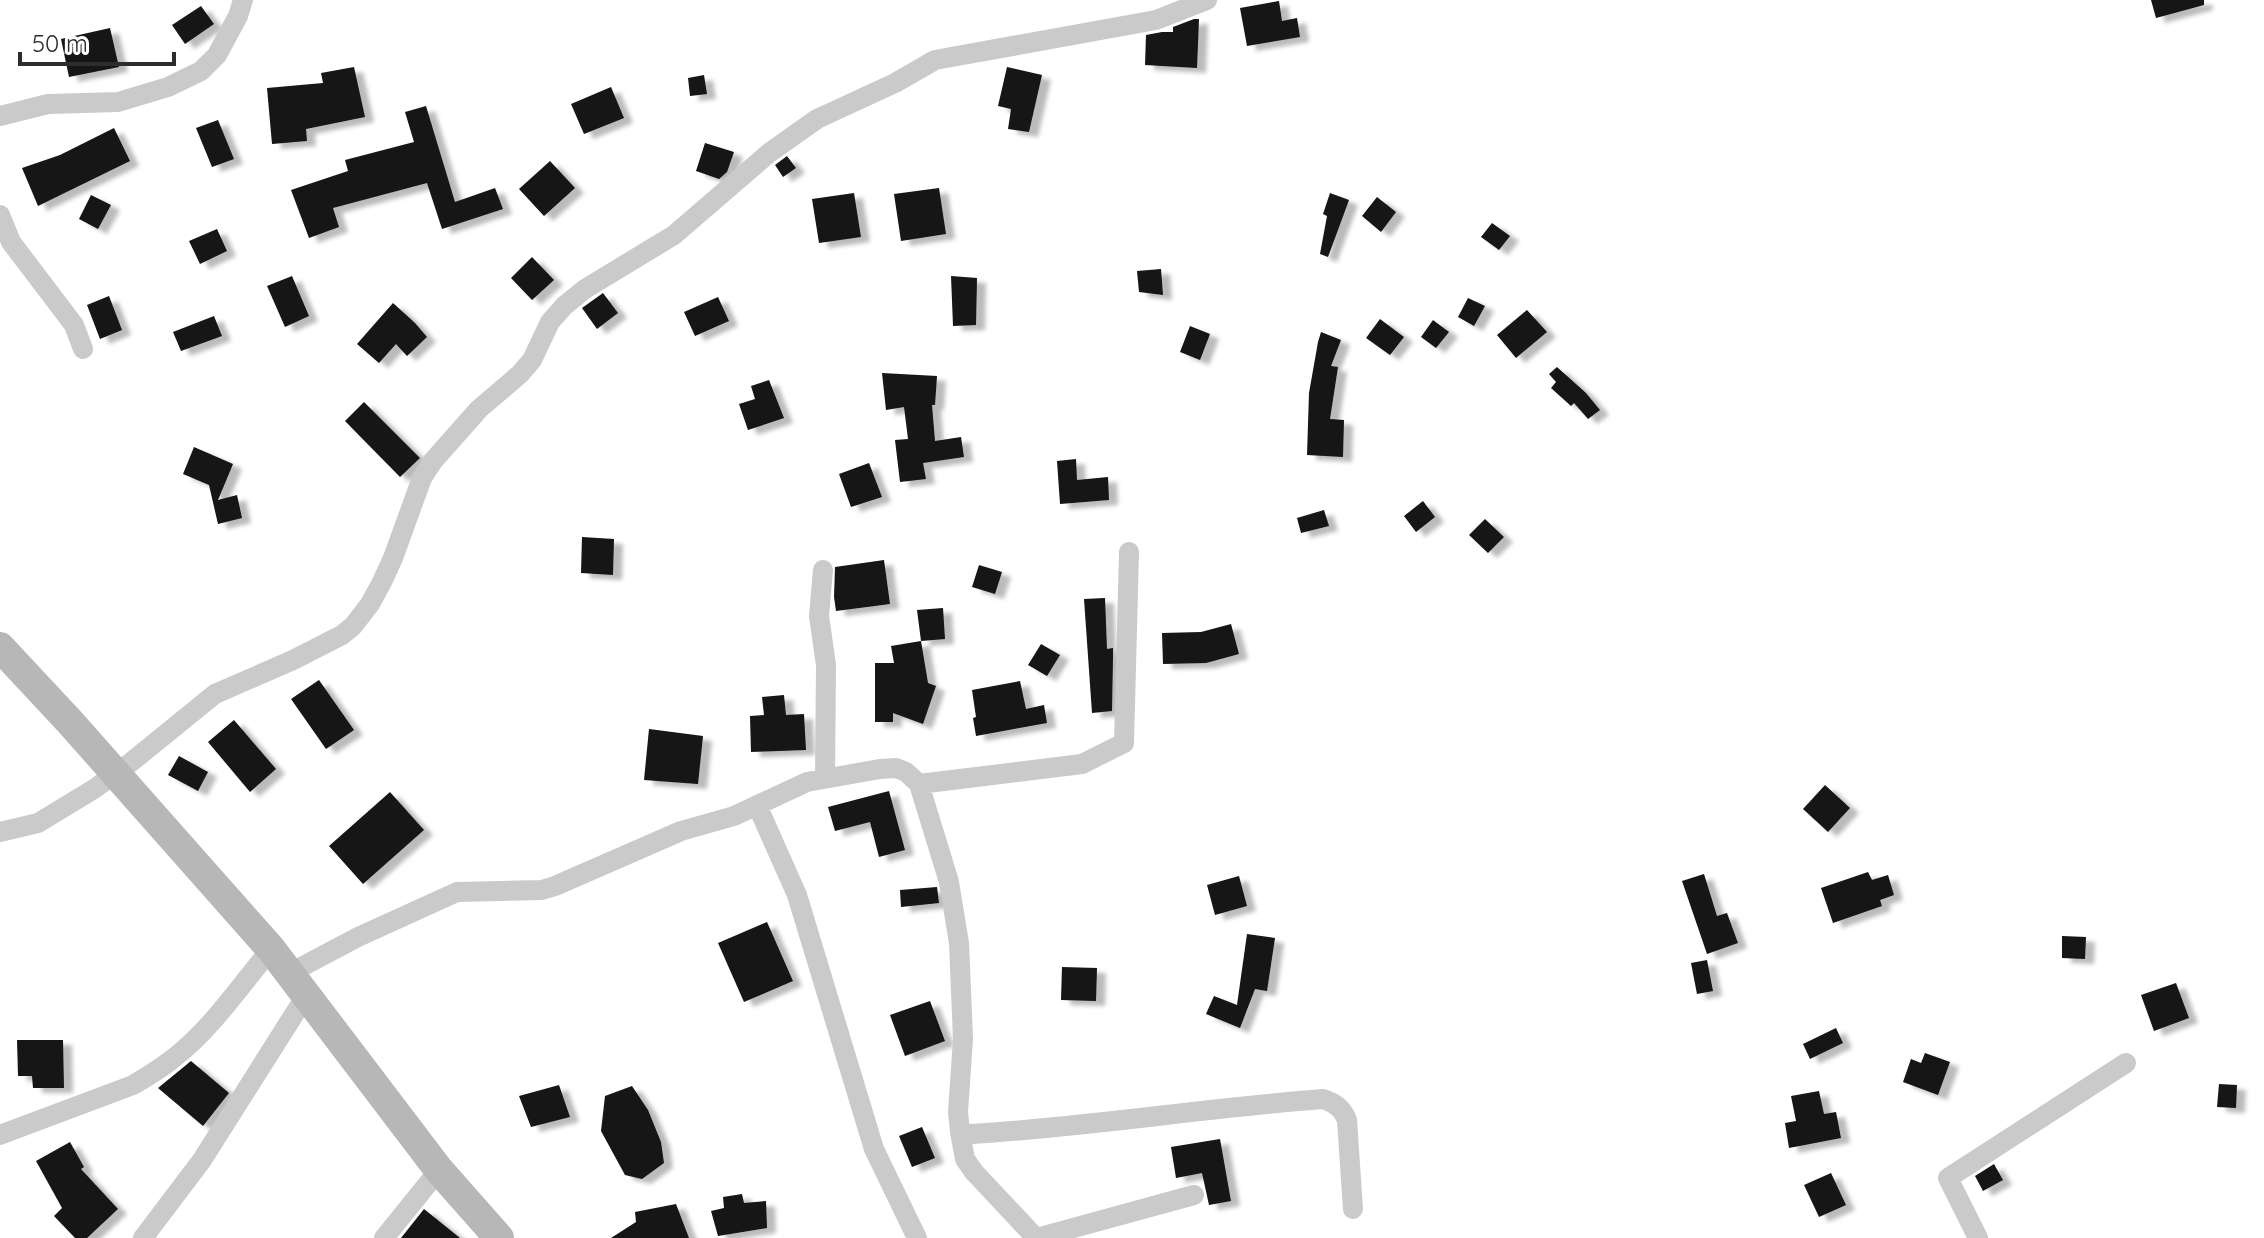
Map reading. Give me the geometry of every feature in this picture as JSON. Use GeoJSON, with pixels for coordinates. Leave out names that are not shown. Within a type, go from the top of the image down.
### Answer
{"type":"FeatureCollection","features":[{"type":"Feature","properties":{"kind":"street"},"geometry":{"type":"LineString","coordinates":[[0,116],[48,104],[118,102],[168,87],[201,71],[217,55],[243,0]]}},
{"type":"Feature","properties":{"kind":"street"},"geometry":{"type":"LineString","coordinates":[[0,832],[38,823],[148,750],[215,694],[293,660],[342,635],[353,626],[366,611],[382,582],[422,478],[433,461],[479,409],[532,360],[550,322],[564,306],[585,289],[674,235],[769,153],[817,119],[895,83],[935,60],[1156,20],[1207,0]]}},
{"type":"Feature","properties":{"kind":"street"},"geometry":{"type":"LineString","coordinates":[[0,215],[11,242],[74,325],[83,349]]}},
{"type":"Feature","properties":{"kind":"street"},"geometry":{"type":"LineString","coordinates":[[919,784],[1082,764],[1124,743],[1129,552]]}},
{"type":"Feature","properties":{"kind":"street"},"geometry":{"type":"LineString","coordinates":[[823,570],[819,616],[826,665],[825,778]]}},
{"type":"Feature","properties":{"kind":"street"},"geometry":{"type":"LineString","coordinates":[[0,647],[271,949],[439,1170],[499,1238]]}},
{"type":"Feature","properties":{"kind":"street"},"geometry":{"type":"LineString","coordinates":[[143,1238],[202,1160],[298,983],[358,937],[457,892],[542,890],[555,886],[681,831],[734,816],[794,786],[825,778],[896,768],[906,772],[919,784],[949,882],[959,943],[963,1039],[958,1112],[965,1159],[974,1172],[1036,1238],[1194,1195]]}},
{"type":"Feature","properties":{"kind":"street"},"geometry":{"type":"LineString","coordinates":[[757,805],[797,895],[874,1149],[917,1238]]}},
{"type":"Feature","properties":{"kind":"street"},"geometry":{"type":"LineString","coordinates":[[0,1135],[133,1085],[153,1073],[198,1036],[271,949]]}},
{"type":"Feature","properties":{"kind":"street"},"geometry":{"type":"LineString","coordinates":[[1978,1238],[1948,1178],[2126,1063]]}},
{"type":"Feature","properties":{"kind":"street"},"geometry":{"type":"LineString","coordinates":[[960,1132],[1047,1130],[1323,1099],[1343,1110],[1347,1120],[1353,1209]]}},
{"type":"Feature","properties":{"kind":"street"},"geometry":{"type":"LineString","coordinates":[[384,1238],[439,1170]]}},
{"type":"Feature","properties":{"kind":"building"},"geometry":{"type":"Polygon","coordinates":[[[2151,0],[2204,0],[2204,5],[2156,18],[2151,0]]]}},
{"type":"Feature","properties":{"kind":"building"},"geometry":{"type":"Polygon","coordinates":[[[1279,1],[1282,21],[1297,18],[1300,37],[1247,46],[1240,8],[1279,1]]]}},
{"type":"Feature","properties":{"kind":"building"},"geometry":{"type":"Polygon","coordinates":[[[201,6],[214,24],[185,44],[172,25],[201,6]]]}},
{"type":"Feature","properties":{"kind":"building"},"geometry":{"type":"Polygon","coordinates":[[[1199,19],[1197,68],[1145,65],[1146,35],[1173,32],[1173,27],[1199,19]]]}},
{"type":"Feature","properties":{"kind":"building"},"geometry":{"type":"Polygon","coordinates":[[[110,28],[119,67],[69,77],[61,39],[110,28]]]}},
{"type":"Feature","properties":{"kind":"building"},"geometry":{"type":"Polygon","coordinates":[[[354,67],[365,117],[306,129],[307,141],[272,144],[267,88],[323,83],[321,73],[354,67]]]}},
{"type":"Feature","properties":{"kind":"building"},"geometry":{"type":"Polygon","coordinates":[[[1007,67],[1042,75],[1029,132],[1008,129],[1011,109],[998,106],[1007,67]]]}},
{"type":"Feature","properties":{"kind":"building"},"geometry":{"type":"Polygon","coordinates":[[[704,75],[707,94],[690,96],[688,78],[704,75]]]}},
{"type":"Feature","properties":{"kind":"building"},"geometry":{"type":"Polygon","coordinates":[[[611,87],[624,118],[584,134],[571,104],[611,87]]]}},
{"type":"Feature","properties":{"kind":"building"},"geometry":{"type":"Polygon","coordinates":[[[426,106],[455,202],[495,188],[503,209],[442,229],[427,183],[333,208],[339,227],[309,238],[291,190],[348,171],[345,160],[414,142],[405,112],[426,106]]]}},
{"type":"Feature","properties":{"kind":"building"},"geometry":{"type":"Polygon","coordinates":[[[218,120],[234,159],[212,167],[196,128],[218,120]]]}},
{"type":"Feature","properties":{"kind":"building"},"geometry":{"type":"Polygon","coordinates":[[[114,128],[130,161],[38,206],[22,168],[60,155],[114,128]]]}},
{"type":"Feature","properties":{"kind":"building"},"geometry":{"type":"Polygon","coordinates":[[[705,143],[734,152],[727,172],[719,179],[696,171],[705,143]]]}},
{"type":"Feature","properties":{"kind":"building"},"geometry":{"type":"Polygon","coordinates":[[[787,156],[796,168],[783,177],[775,165],[787,156]]]}},
{"type":"Feature","properties":{"kind":"building"},"geometry":{"type":"Polygon","coordinates":[[[550,161],[575,188],[544,216],[519,189],[550,161]]]}},
{"type":"Feature","properties":{"kind":"building"},"geometry":{"type":"Polygon","coordinates":[[[939,188],[946,234],[901,241],[894,194],[939,188]]]}},
{"type":"Feature","properties":{"kind":"building"},"geometry":{"type":"Polygon","coordinates":[[[854,193],[861,237],[819,243],[812,199],[854,193]]]}},
{"type":"Feature","properties":{"kind":"building"},"geometry":{"type":"Polygon","coordinates":[[[1330,193],[1349,200],[1328,257],[1320,254],[1327,216],[1323,214],[1330,193]]]}},
{"type":"Feature","properties":{"kind":"building"},"geometry":{"type":"Polygon","coordinates":[[[91,195],[111,205],[98,229],[79,219],[91,195]]]}},
{"type":"Feature","properties":{"kind":"building"},"geometry":{"type":"Polygon","coordinates":[[[1377,197],[1396,212],[1381,232],[1362,216],[1377,197]]]}},
{"type":"Feature","properties":{"kind":"building"},"geometry":{"type":"Polygon","coordinates":[[[1492,223],[1510,236],[1499,250],[1481,237],[1492,223]]]}},
{"type":"Feature","properties":{"kind":"building"},"geometry":{"type":"Polygon","coordinates":[[[217,229],[227,251],[200,264],[189,241],[217,229]]]}},
{"type":"Feature","properties":{"kind":"building"},"geometry":{"type":"Polygon","coordinates":[[[532,257],[554,280],[532,300],[511,278],[532,257]]]}},
{"type":"Feature","properties":{"kind":"building"},"geometry":{"type":"Polygon","coordinates":[[[1161,269],[1163,295],[1139,292],[1137,271],[1161,269]]]}},
{"type":"Feature","properties":{"kind":"building"},"geometry":{"type":"Polygon","coordinates":[[[292,276],[309,316],[285,327],[267,286],[292,276]]]}},
{"type":"Feature","properties":{"kind":"building"},"geometry":{"type":"Polygon","coordinates":[[[951,276],[977,278],[976,325],[953,326],[951,276]]]}},
{"type":"Feature","properties":{"kind":"building"},"geometry":{"type":"Polygon","coordinates":[[[603,293],[618,313],[597,329],[582,308],[603,293]]]}},
{"type":"Feature","properties":{"kind":"building"},"geometry":{"type":"Polygon","coordinates":[[[109,296],[122,330],[100,339],[87,305],[109,296]]]}},
{"type":"Feature","properties":{"kind":"building"},"geometry":{"type":"Polygon","coordinates":[[[718,297],[729,321],[695,336],[684,312],[718,297]]]}},
{"type":"Feature","properties":{"kind":"building"},"geometry":{"type":"Polygon","coordinates":[[[1468,298],[1485,306],[1474,326],[1458,317],[1468,298]]]}},
{"type":"Feature","properties":{"kind":"building"},"geometry":{"type":"Polygon","coordinates":[[[393,303],[427,337],[407,356],[396,344],[379,363],[357,344],[393,303]]]}},
{"type":"Feature","properties":{"kind":"building"},"geometry":{"type":"Polygon","coordinates":[[[1527,310],[1547,332],[1516,358],[1497,335],[1527,310]]]}},
{"type":"Feature","properties":{"kind":"building"},"geometry":{"type":"Polygon","coordinates":[[[214,316],[222,336],[181,351],[173,332],[214,316]]]}},
{"type":"Feature","properties":{"kind":"building"},"geometry":{"type":"Polygon","coordinates":[[[1380,319],[1404,337],[1390,355],[1366,338],[1380,319]]]}},
{"type":"Feature","properties":{"kind":"building"},"geometry":{"type":"Polygon","coordinates":[[[1433,320],[1449,332],[1436,348],[1421,337],[1433,320]]]}},
{"type":"Feature","properties":{"kind":"building"},"geometry":{"type":"Polygon","coordinates":[[[1190,326],[1210,334],[1200,360],[1180,352],[1190,326]]]}},
{"type":"Feature","properties":{"kind":"building"},"geometry":{"type":"Polygon","coordinates":[[[1321,332],[1341,340],[1331,366],[1338,367],[1330,419],[1344,420],[1343,457],[1307,455],[1309,393],[1321,332]]]}},
{"type":"Feature","properties":{"kind":"building"},"geometry":{"type":"Polygon","coordinates":[[[1557,367],[1600,410],[1588,419],[1574,403],[1571,406],[1551,388],[1556,382],[1549,374],[1557,367]]]}},
{"type":"Feature","properties":{"kind":"building"},"geometry":{"type":"Polygon","coordinates":[[[882,373],[937,376],[935,405],[932,405],[935,441],[961,437],[964,457],[923,463],[926,479],[900,482],[895,440],[908,439],[904,407],[886,410],[882,373]]]}},
{"type":"Feature","properties":{"kind":"building"},"geometry":{"type":"Polygon","coordinates":[[[769,380],[784,418],[748,430],[739,404],[755,399],[751,386],[769,380]]]}},
{"type":"Feature","properties":{"kind":"building"},"geometry":{"type":"Polygon","coordinates":[[[364,402],[420,458],[400,477],[345,421],[364,402]]]}},
{"type":"Feature","properties":{"kind":"building"},"geometry":{"type":"Polygon","coordinates":[[[194,447],[233,464],[218,500],[237,495],[242,518],[218,524],[209,485],[183,474],[194,447]]]}},
{"type":"Feature","properties":{"kind":"building"},"geometry":{"type":"Polygon","coordinates":[[[1076,459],[1077,480],[1108,477],[1109,500],[1060,504],[1057,461],[1076,459]]]}},
{"type":"Feature","properties":{"kind":"building"},"geometry":{"type":"Polygon","coordinates":[[[869,463],[882,497],[851,507],[839,474],[869,463]]]}},
{"type":"Feature","properties":{"kind":"building"},"geometry":{"type":"Polygon","coordinates":[[[1423,501],[1435,517],[1416,532],[1404,516],[1423,501]]]}},
{"type":"Feature","properties":{"kind":"building"},"geometry":{"type":"Polygon","coordinates":[[[1324,510],[1329,526],[1301,533],[1297,518],[1324,510]]]}},
{"type":"Feature","properties":{"kind":"building"},"geometry":{"type":"Polygon","coordinates":[[[1485,519],[1504,537],[1488,553],[1469,535],[1485,519]]]}},
{"type":"Feature","properties":{"kind":"building"},"geometry":{"type":"Polygon","coordinates":[[[582,537],[614,539],[613,575],[581,573],[582,537]]]}},
{"type":"Feature","properties":{"kind":"building"},"geometry":{"type":"Polygon","coordinates":[[[884,560],[890,604],[836,611],[835,567],[884,560]]]}},
{"type":"Feature","properties":{"kind":"building"},"geometry":{"type":"Polygon","coordinates":[[[979,565],[1002,572],[995,594],[972,587],[979,565]]]}},
{"type":"Feature","properties":{"kind":"building"},"geometry":{"type":"Polygon","coordinates":[[[1105,598],[1107,649],[1113,648],[1112,711],[1092,713],[1084,599],[1105,598]]]}},
{"type":"Feature","properties":{"kind":"building"},"geometry":{"type":"Polygon","coordinates":[[[943,608],[945,639],[921,641],[917,610],[943,608]]]}},
{"type":"Feature","properties":{"kind":"building"},"geometry":{"type":"Polygon","coordinates":[[[1231,624],[1239,654],[1206,663],[1163,664],[1162,633],[1201,632],[1231,624]]]}},
{"type":"Feature","properties":{"kind":"building"},"geometry":{"type":"Polygon","coordinates":[[[921,641],[928,683],[936,686],[923,724],[893,713],[893,722],[875,722],[875,663],[894,663],[891,646],[921,641]]]}},
{"type":"Feature","properties":{"kind":"building"},"geometry":{"type":"Polygon","coordinates":[[[1041,644],[1060,655],[1047,676],[1028,665],[1041,644]]]}},
{"type":"Feature","properties":{"kind":"building"},"geometry":{"type":"Polygon","coordinates":[[[319,680],[354,730],[326,749],[291,699],[319,680]]]}},
{"type":"Feature","properties":{"kind":"building"},"geometry":{"type":"Polygon","coordinates":[[[1020,681],[1026,709],[1044,705],[1047,723],[976,736],[972,690],[1020,681]]]}},
{"type":"Feature","properties":{"kind":"building"},"geometry":{"type":"Polygon","coordinates":[[[784,695],[786,715],[804,714],[806,750],[751,752],[750,716],[764,715],[762,697],[784,695]]]}},
{"type":"Feature","properties":{"kind":"building"},"geometry":{"type":"Polygon","coordinates":[[[234,720],[276,769],[250,792],[208,742],[234,720]]]}},
{"type":"Feature","properties":{"kind":"building"},"geometry":{"type":"Polygon","coordinates":[[[649,729],[703,736],[698,784],[644,780],[649,729]]]}},
{"type":"Feature","properties":{"kind":"building"},"geometry":{"type":"Polygon","coordinates":[[[179,756],[208,772],[198,791],[168,775],[179,756]]]}},
{"type":"Feature","properties":{"kind":"building"},"geometry":{"type":"Polygon","coordinates":[[[1825,785],[1850,808],[1828,832],[1803,809],[1825,785]]]}},
{"type":"Feature","properties":{"kind":"building"},"geometry":{"type":"Polygon","coordinates":[[[889,791],[905,850],[879,857],[870,822],[835,831],[828,807],[889,791]]]}},
{"type":"Feature","properties":{"kind":"building"},"geometry":{"type":"Polygon","coordinates":[[[390,792],[424,830],[363,884],[329,846],[390,792]]]}},
{"type":"Feature","properties":{"kind":"building"},"geometry":{"type":"Polygon","coordinates":[[[1868,872],[1872,880],[1888,875],[1894,895],[1880,900],[1882,906],[1833,923],[1821,888],[1868,872]]]}},
{"type":"Feature","properties":{"kind":"building"},"geometry":{"type":"Polygon","coordinates":[[[1704,874],[1717,916],[1727,913],[1738,943],[1707,954],[1682,881],[1704,874]]]}},
{"type":"Feature","properties":{"kind":"building"},"geometry":{"type":"Polygon","coordinates":[[[1239,876],[1247,906],[1215,915],[1207,885],[1239,876]]]}},
{"type":"Feature","properties":{"kind":"building"},"geometry":{"type":"Polygon","coordinates":[[[937,887],[939,903],[901,907],[900,890],[937,887]]]}},
{"type":"Feature","properties":{"kind":"building"},"geometry":{"type":"Polygon","coordinates":[[[767,922],[793,981],[744,1002],[718,943],[767,922]]]}},
{"type":"Feature","properties":{"kind":"building"},"geometry":{"type":"Polygon","coordinates":[[[1247,934],[1275,938],[1267,991],[1255,989],[1240,1028],[1206,1014],[1214,996],[1237,1005],[1247,934]]]}},
{"type":"Feature","properties":{"kind":"building"},"geometry":{"type":"Polygon","coordinates":[[[2062,936],[2086,937],[2085,959],[2062,958],[2062,936]]]}},
{"type":"Feature","properties":{"kind":"building"},"geometry":{"type":"Polygon","coordinates":[[[1707,960],[1713,991],[1697,994],[1691,963],[1707,960]]]}},
{"type":"Feature","properties":{"kind":"building"},"geometry":{"type":"Polygon","coordinates":[[[1062,967],[1097,968],[1096,1001],[1061,1000],[1062,967]]]}},
{"type":"Feature","properties":{"kind":"building"},"geometry":{"type":"Polygon","coordinates":[[[2176,983],[2189,1018],[2154,1031],[2141,995],[2176,983]]]}},
{"type":"Feature","properties":{"kind":"building"},"geometry":{"type":"Polygon","coordinates":[[[930,1001],[945,1041],[905,1056],[890,1015],[930,1001]]]}},
{"type":"Feature","properties":{"kind":"building"},"geometry":{"type":"Polygon","coordinates":[[[1836,1028],[1843,1043],[1810,1059],[1803,1044],[1836,1028]]]}},
{"type":"Feature","properties":{"kind":"building"},"geometry":{"type":"Polygon","coordinates":[[[17,1040],[63,1040],[64,1088],[33,1088],[32,1076],[18,1076],[17,1040]]]}},
{"type":"Feature","properties":{"kind":"building"},"geometry":{"type":"Polygon","coordinates":[[[1925,1053],[1950,1062],[1938,1095],[1903,1082],[1911,1059],[1921,1063],[1925,1053]]]}},
{"type":"Feature","properties":{"kind":"building"},"geometry":{"type":"Polygon","coordinates":[[[191,1061],[229,1093],[203,1126],[158,1088],[191,1061]]]}},
{"type":"Feature","properties":{"kind":"building"},"geometry":{"type":"Polygon","coordinates":[[[2219,1084],[2237,1085],[2236,1108],[2217,1107],[2219,1084]]]}},
{"type":"Feature","properties":{"kind":"building"},"geometry":{"type":"Polygon","coordinates":[[[559,1085],[570,1117],[531,1127],[519,1096],[559,1085]]]}},
{"type":"Feature","properties":{"kind":"building"},"geometry":{"type":"Polygon","coordinates":[[[632,1086],[648,1110],[661,1142],[664,1163],[642,1179],[625,1175],[601,1131],[605,1096],[632,1086]]]}},
{"type":"Feature","properties":{"kind":"building"},"geometry":{"type":"Polygon","coordinates":[[[1819,1091],[1824,1114],[1836,1112],[1841,1138],[1789,1148],[1785,1123],[1796,1121],[1791,1096],[1819,1091]]]}},
{"type":"Feature","properties":{"kind":"building"},"geometry":{"type":"Polygon","coordinates":[[[922,1127],[935,1158],[912,1167],[899,1136],[922,1127]]]}},
{"type":"Feature","properties":{"kind":"building"},"geometry":{"type":"Polygon","coordinates":[[[1220,1139],[1231,1201],[1209,1205],[1202,1173],[1176,1178],[1171,1147],[1220,1139]]]}},
{"type":"Feature","properties":{"kind":"building"},"geometry":{"type":"Polygon","coordinates":[[[70,1142],[84,1167],[81,1169],[118,1209],[87,1238],[75,1238],[54,1216],[62,1208],[36,1161],[70,1142]]]}},
{"type":"Feature","properties":{"kind":"building"},"geometry":{"type":"Polygon","coordinates":[[[1994,1164],[2003,1180],[1983,1191],[1975,1176],[1994,1164]]]}},
{"type":"Feature","properties":{"kind":"building"},"geometry":{"type":"Polygon","coordinates":[[[1831,1173],[1846,1205],[1819,1217],[1804,1185],[1831,1173]]]}},
{"type":"Feature","properties":{"kind":"building"},"geometry":{"type":"Polygon","coordinates":[[[742,1194],[744,1203],[766,1201],[767,1228],[718,1236],[711,1211],[724,1208],[723,1197],[742,1194]]]}},
{"type":"Feature","properties":{"kind":"building"},"geometry":{"type":"Polygon","coordinates":[[[676,1204],[689,1238],[611,1238],[636,1222],[635,1212],[676,1204]]]}},
{"type":"Feature","properties":{"kind":"building"},"geometry":{"type":"Polygon","coordinates":[[[424,1209],[460,1238],[401,1238],[424,1209]]]}}]}
